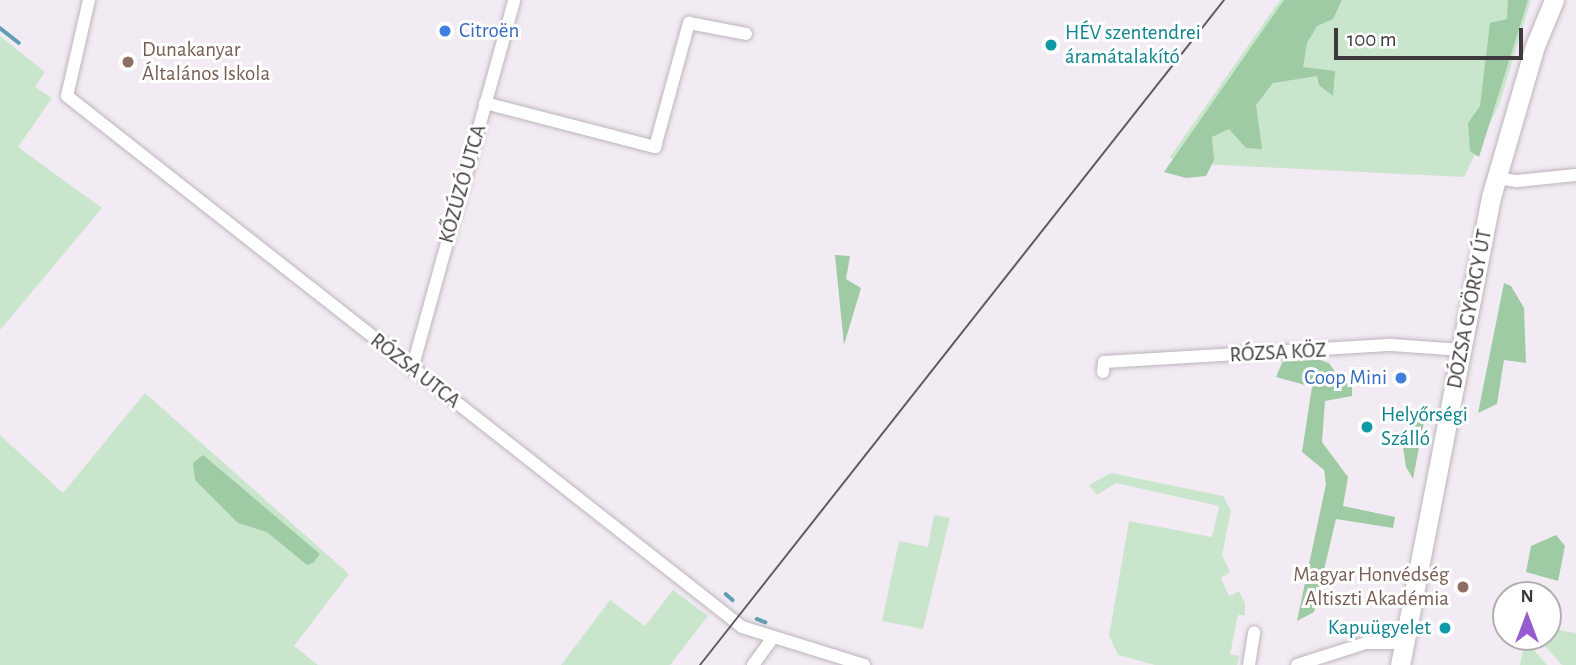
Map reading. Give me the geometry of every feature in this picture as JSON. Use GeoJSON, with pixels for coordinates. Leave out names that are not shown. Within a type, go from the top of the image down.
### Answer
{"type":"FeatureCollection","features":[{"type":"Feature","properties":{"kind":"main road","name":"DÓZSA GYÖRGY ÚT"},"geometry":{"type":"LineString","coordinates":[[1400,665],[1497,178],[1531,58],[1554,0]]}},
{"type":"Feature","properties":{"kind":"street","name":"RÓZSA UTCA"},"geometry":{"type":"LineString","coordinates":[[89,0],[67,96],[742,627],[772,639],[864,665]]}},
{"type":"Feature","properties":{"kind":"street","name":"KŐZÚZÓ UTCA"},"geometry":{"type":"LineString","coordinates":[[412,369],[514,0]]}},
{"type":"Feature","properties":{"kind":"street"},"geometry":{"type":"LineString","coordinates":[[485,103],[655,147],[689,23],[746,34]]}},
{"type":"Feature","properties":{"kind":"street"},"geometry":{"type":"LineString","coordinates":[[1497,178],[1517,181],[1576,175]]}},
{"type":"Feature","properties":{"kind":"street","name":"RÓZSA KÖZ"},"geometry":{"type":"LineString","coordinates":[[1102,372],[1104,362],[1273,360],[1392,345],[1462,349]]}},
{"type":"Feature","properties":{"kind":"street"},"geometry":{"type":"LineString","coordinates":[[1249,665],[1254,632]]}},
{"type":"Feature","properties":{"kind":"street"},"geometry":{"type":"LineString","coordinates":[[753,665],[772,639]]}},
{"type":"Feature","properties":{"kind":"street"},"geometry":{"type":"LineString","coordinates":[[1297,665],[1366,643],[1404,643]]}},
{"type":"Feature","properties":{"kind":"green space"},"geometry":{"type":"Polygon","coordinates":[[[1280,0],[1531,0],[1499,105],[1464,177],[1178,163],[1170,157],[1280,0]]]}},
{"type":"Feature","properties":{"kind":"green space"},"geometry":{"type":"Polygon","coordinates":[[[1284,0],[1342,0],[1333,19],[1317,26],[1307,43],[1303,67],[1335,71],[1333,96],[1319,85],[1317,76],[1273,83],[1256,105],[1262,149],[1246,148],[1229,129],[1212,137],[1214,160],[1206,176],[1186,178],[1164,172],[1284,0]]]}},
{"type":"Feature","properties":{"kind":"green space"},"geometry":{"type":"Polygon","coordinates":[[[1508,0],[1528,0],[1479,157],[1470,151],[1468,123],[1480,106],[1490,23],[1507,19],[1508,0]]]}},
{"type":"Feature","properties":{"kind":"green space"},"geometry":{"type":"Polygon","coordinates":[[[0,36],[45,72],[35,87],[52,98],[18,147],[102,208],[0,330],[0,36]]]}},
{"type":"Feature","properties":{"kind":"green space"},"geometry":{"type":"Polygon","coordinates":[[[835,255],[850,256],[846,279],[861,288],[844,345],[835,255]]]}},
{"type":"Feature","properties":{"kind":"green space"},"geometry":{"type":"Polygon","coordinates":[[[1504,283],[1511,286],[1524,308],[1526,363],[1504,360],[1497,404],[1478,413],[1504,283]]]}},
{"type":"Feature","properties":{"kind":"green space"},"geometry":{"type":"Polygon","coordinates":[[[1306,355],[1329,363],[1342,382],[1352,384],[1352,396],[1325,401],[1322,442],[1348,477],[1343,506],[1395,517],[1393,528],[1336,519],[1314,612],[1297,621],[1326,484],[1324,470],[1302,452],[1312,387],[1276,377],[1283,361],[1306,355]]]}},
{"type":"Feature","properties":{"kind":"green space"},"geometry":{"type":"Polygon","coordinates":[[[145,393],[349,574],[294,646],[318,665],[0,665],[0,435],[63,493],[145,393]]]}},
{"type":"Feature","properties":{"kind":"green space"},"geometry":{"type":"Polygon","coordinates":[[[1425,416],[1413,479],[1406,467],[1402,440],[1411,418],[1425,416]]]}},
{"type":"Feature","properties":{"kind":"green space"},"geometry":{"type":"Polygon","coordinates":[[[203,455],[320,554],[313,563],[307,565],[267,532],[238,523],[195,480],[193,463],[203,455]]]}},
{"type":"Feature","properties":{"kind":"green space"},"geometry":{"type":"Polygon","coordinates":[[[1111,473],[1223,496],[1231,511],[1222,555],[1230,572],[1221,578],[1229,596],[1239,591],[1245,603],[1245,615],[1238,615],[1230,654],[1239,656],[1237,665],[1155,665],[1118,655],[1109,636],[1129,521],[1212,537],[1219,506],[1116,483],[1097,495],[1089,485],[1111,473]]]}},
{"type":"Feature","properties":{"kind":"green space"},"geometry":{"type":"Polygon","coordinates":[[[934,515],[950,518],[923,629],[882,621],[899,541],[928,547],[934,515]]]}},
{"type":"Feature","properties":{"kind":"green space"},"geometry":{"type":"Polygon","coordinates":[[[1556,535],[1565,546],[1558,581],[1526,572],[1531,546],[1556,535]]]}},
{"type":"Feature","properties":{"kind":"green space"},"geometry":{"type":"Polygon","coordinates":[[[673,590],[708,616],[670,665],[561,665],[610,600],[645,626],[673,590]]]}},
{"type":"Feature","properties":{"kind":"green space"},"geometry":{"type":"Polygon","coordinates":[[[1562,630],[1576,633],[1576,665],[1562,665],[1550,651],[1562,651],[1562,630]]]}},
{"type":"Feature","properties":{"kind":"green space"},"geometry":{"type":"Polygon","coordinates":[[[1523,651],[1535,651],[1547,665],[1520,665],[1523,651]]]}},
{"type":"Feature","properties":{"kind":"waterway"},"geometry":{"type":"LineString","coordinates":[[0,28],[19,43]]}},
{"type":"Feature","properties":{"kind":"waterway"},"geometry":{"type":"LineString","coordinates":[[726,594],[733,600]]}},
{"type":"Feature","properties":{"kind":"waterway"},"geometry":{"type":"LineString","coordinates":[[757,619],[765,622]]}},
{"type":"Feature","properties":{"kind":"tram line"},"geometry":{"type":"LineString","coordinates":[[700,665],[1224,0]]}},
{"type":"Feature","properties":{"kind":"place","name":"Citroën"},"geometry":{"type":"Point","coordinates":[445,31]}},
{"type":"Feature","properties":{"kind":"place","name":"HÉV szentendrei áramátalakító"},"geometry":{"type":"Point","coordinates":[1051,45]}},
{"type":"Feature","properties":{"kind":"place","name":"Dunakanyar Általános Iskola"},"geometry":{"type":"Point","coordinates":[128,62]}},
{"type":"Feature","properties":{"kind":"place","name":"Coop Mini"},"geometry":{"type":"Point","coordinates":[1401,378]}},
{"type":"Feature","properties":{"kind":"place","name":"Helyőrségi Szálló"},"geometry":{"type":"Point","coordinates":[1367,427]}},
{"type":"Feature","properties":{"kind":"place","name":"Magyar Honvédség Altiszti Akadémia"},"geometry":{"type":"Point","coordinates":[1463,587]}},
{"type":"Feature","properties":{"kind":"place","name":"Kapuügyelet"},"geometry":{"type":"Point","coordinates":[1445,628]}}]}
